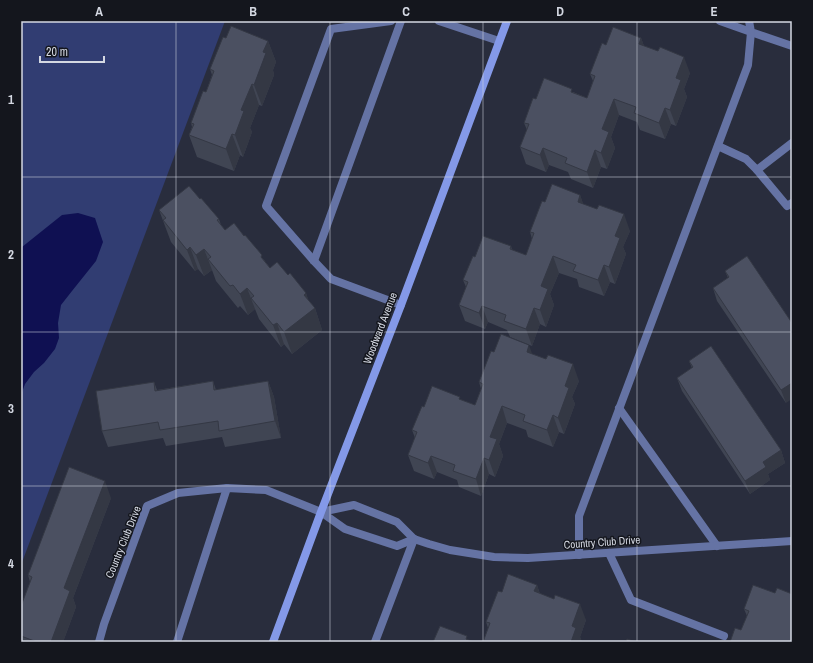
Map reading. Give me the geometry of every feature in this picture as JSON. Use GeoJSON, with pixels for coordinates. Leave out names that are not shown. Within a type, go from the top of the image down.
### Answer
{"type":"FeatureCollection","features":[{"type":"Feature","properties":{"kind":"main road","name":"Woodward Avenue"},"geometry":{"type":"LineString","coordinates":[[273,642],[507,21]]}},
{"type":"Feature","properties":{"kind":"street"},"geometry":{"type":"LineString","coordinates":[[391,21],[331,29],[266,206],[331,279],[401,305]]}},
{"type":"Feature","properties":{"kind":"street"},"geometry":{"type":"LineString","coordinates":[[314,261],[401,21]]}},
{"type":"Feature","properties":{"kind":"street"},"geometry":{"type":"LineString","coordinates":[[439,21],[499,41]]}},
{"type":"Feature","properties":{"kind":"street"},"geometry":{"type":"LineString","coordinates":[[720,21],[792,46]]}},
{"type":"Feature","properties":{"kind":"street"},"geometry":{"type":"LineString","coordinates":[[578,555],[579,516],[748,65],[751,32],[749,21]]}},
{"type":"Feature","properties":{"kind":"street"},"geometry":{"type":"LineString","coordinates":[[756,170],[792,143]]}},
{"type":"Feature","properties":{"kind":"street"},"geometry":{"type":"LineString","coordinates":[[718,146],[746,159],[788,206],[792,203]]}},
{"type":"Feature","properties":{"kind":"street"},"geometry":{"type":"LineString","coordinates":[[619,408],[717,546]]}},
{"type":"Feature","properties":{"kind":"street"},"geometry":{"type":"LineString","coordinates":[[178,642],[228,488]]}},
{"type":"Feature","properties":{"kind":"street","name":"Country Club Drive"},"geometry":{"type":"LineString","coordinates":[[99,642],[104,624],[147,506],[178,493],[228,488],[266,490],[321,512],[345,529],[398,546],[414,539]]}},
{"type":"Feature","properties":{"kind":"street","name":"Country Club Drive"},"geometry":{"type":"LineString","coordinates":[[321,512],[354,505],[397,522],[414,539],[450,550],[494,557],[528,558],[792,541]]}},
{"type":"Feature","properties":{"kind":"street"},"geometry":{"type":"LineString","coordinates":[[376,642],[414,539]]}},
{"type":"Feature","properties":{"kind":"street"},"geometry":{"type":"LineString","coordinates":[[609,553],[631,600],[724,636]]}},
{"type":"Feature","properties":{"kind":"shaded area"},"geometry":{"type":"Polygon","coordinates":[[[21,21],[225,21],[21,565],[21,21]]]}},
{"type":"Feature","properties":{"kind":"shaded area"},"geometry":{"type":"Polygon","coordinates":[[[78,213],[95,218],[103,242],[96,261],[61,305],[58,323],[59,338],[55,349],[25,384],[21,395],[21,250],[22,247],[62,215],[78,213]]]}},
{"type":"Feature","properties":{"kind":"building"},"geometry":{"type":"Polygon","coordinates":[[[231,26],[268,41],[263,52],[266,53],[254,85],[252,84],[241,110],[244,111],[235,135],[232,134],[226,149],[189,135],[194,124],[191,123],[203,91],[206,92],[214,71],[210,69],[223,37],[226,38],[231,26]]]}},
{"type":"Feature","properties":{"kind":"building"},"geometry":{"type":"Polygon","coordinates":[[[613,27],[641,38],[639,44],[658,51],[660,47],[684,57],[676,78],[681,80],[670,110],[665,108],[659,123],[634,113],[636,107],[614,99],[602,129],[609,132],[601,153],[595,150],[587,172],[565,163],[567,158],[543,148],[540,155],[520,147],[529,124],[524,123],[533,98],[536,99],[544,78],[572,89],[571,92],[587,98],[595,76],[590,74],[602,43],[606,45],[613,27]]]}},
{"type":"Feature","properties":{"kind":"building"},"geometry":{"type":"Polygon","coordinates":[[[552,184],[580,195],[578,202],[597,209],[599,205],[624,214],[615,236],[620,238],[609,267],[604,265],[598,280],[573,271],[576,265],[553,256],[541,286],[548,289],[540,310],[534,308],[526,329],[504,321],[506,315],[482,306],[479,313],[459,305],[468,282],[463,280],[473,256],[475,257],[483,236],[511,246],[510,249],[526,255],[534,233],[530,232],[542,201],[545,202],[552,184]]]}},
{"type":"Feature","properties":{"kind":"building"},"geometry":{"type":"Polygon","coordinates":[[[189,186],[219,219],[217,220],[225,230],[234,223],[262,255],[261,257],[270,268],[277,262],[288,275],[290,273],[306,293],[304,295],[315,308],[284,332],[277,323],[273,325],[251,298],[254,296],[247,288],[240,294],[233,285],[230,286],[208,259],[211,257],[204,249],[196,255],[190,247],[187,250],[163,220],[166,218],[159,210],[189,186]]]}},
{"type":"Feature","properties":{"kind":"building"},"geometry":{"type":"Polygon","coordinates":[[[747,256],[792,323],[792,383],[781,390],[713,288],[729,277],[725,271],[747,256]]]}},
{"type":"Feature","properties":{"kind":"building"},"geometry":{"type":"Polygon","coordinates":[[[501,334],[529,345],[527,352],[546,359],[548,355],[573,364],[565,386],[569,388],[558,418],[553,415],[547,430],[523,421],[525,415],[502,406],[490,437],[497,439],[489,460],[484,458],[476,479],[453,471],[455,465],[431,456],[428,463],[408,455],[417,432],[412,430],[422,406],[424,407],[432,386],[460,397],[459,399],[475,405],[483,384],[479,382],[491,351],[494,352],[501,334]]]}},
{"type":"Feature","properties":{"kind":"building"},"geometry":{"type":"Polygon","coordinates":[[[711,346],[781,450],[763,462],[766,467],[745,481],[677,378],[693,367],[689,361],[711,346]]]}},
{"type":"Feature","properties":{"kind":"building"},"geometry":{"type":"Polygon","coordinates":[[[213,381],[214,390],[268,381],[275,421],[219,431],[218,421],[160,430],[158,422],[102,431],[96,391],[154,382],[155,391],[213,381]]]}},
{"type":"Feature","properties":{"kind":"building"},"geometry":{"type":"Polygon","coordinates":[[[69,467],[105,481],[64,588],[70,591],[51,642],[37,642],[21,636],[21,606],[32,577],[28,575],[69,467]]]}},
{"type":"Feature","properties":{"kind":"building"},"geometry":{"type":"Polygon","coordinates":[[[508,574],[537,585],[534,591],[554,599],[555,595],[580,604],[572,626],[576,628],[571,642],[483,642],[490,623],[486,622],[498,591],[502,592],[508,574]]]}},
{"type":"Feature","properties":{"kind":"building"},"geometry":{"type":"Polygon","coordinates":[[[753,585],[775,593],[777,588],[792,594],[792,642],[730,642],[735,628],[741,630],[749,611],[744,609],[753,585]]]}},
{"type":"Feature","properties":{"kind":"building"},"geometry":{"type":"Polygon","coordinates":[[[440,626],[467,636],[466,639],[474,642],[433,642],[440,626]]]}},
{"type":"Feature","properties":{"kind":"building"},"geometry":{"type":"Polygon","coordinates":[[[627,639],[636,642],[626,642],[627,639]]]}}]}
